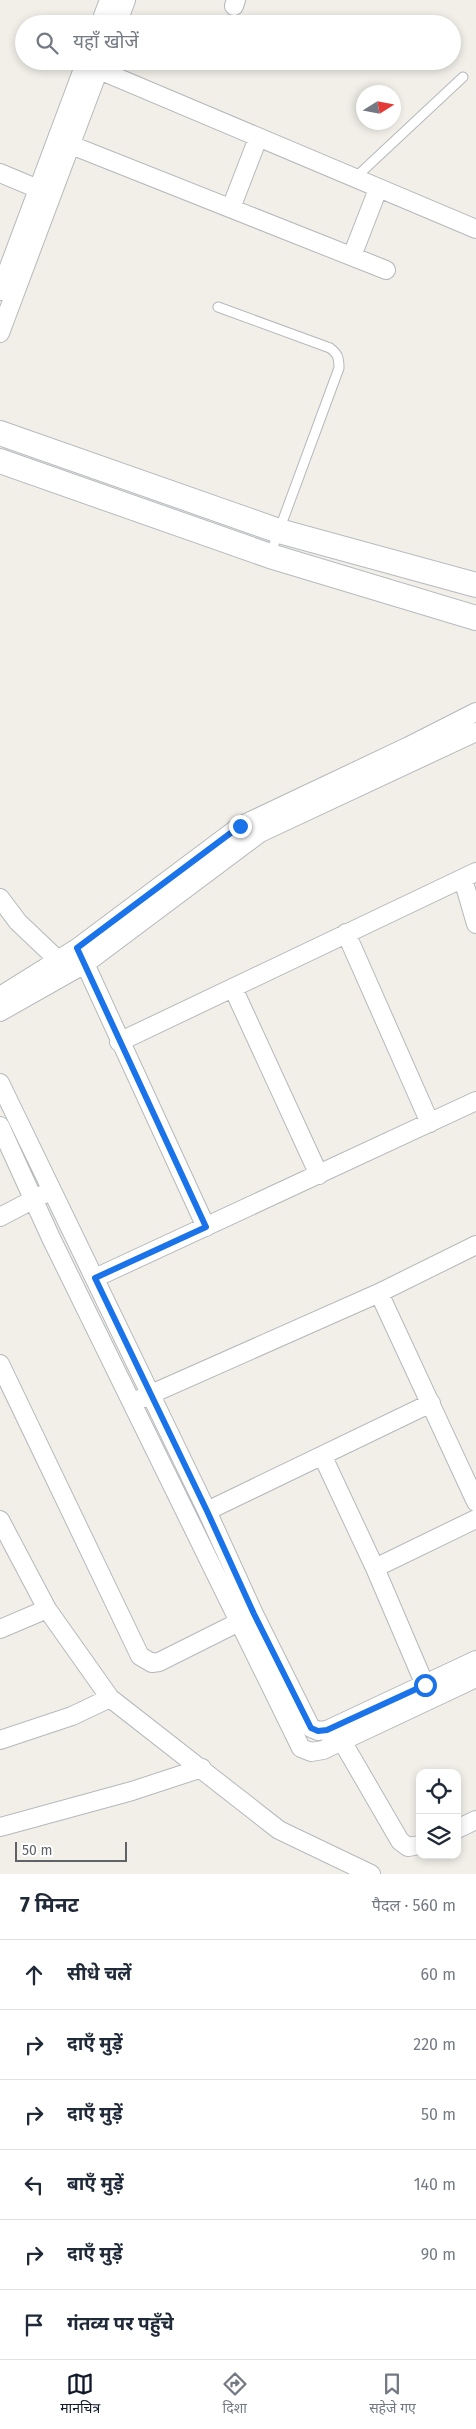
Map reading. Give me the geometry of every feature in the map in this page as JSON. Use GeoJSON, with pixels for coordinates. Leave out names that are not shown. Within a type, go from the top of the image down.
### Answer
{"type":"FeatureCollection","features":[{"type":"Feature","properties":{"kind":"street"},"geometry":{"type":"LineString","coordinates":[[103,15],[109,0]]}},
{"type":"Feature","properties":{"kind":"street"},"geometry":{"type":"LineString","coordinates":[[120,15],[126,0]]}},
{"type":"Feature","properties":{"kind":"street"},"geometry":{"type":"LineString","coordinates":[[0,291],[45,192],[71,145],[91,70]]}},
{"type":"Feature","properties":{"kind":"street"},"geometry":{"type":"LineString","coordinates":[[0,333],[45,192],[91,70]]}},
{"type":"Feature","properties":{"kind":"street"},"geometry":{"type":"LineString","coordinates":[[106,70],[258,138],[476,229]]}},
{"type":"Feature","properties":{"kind":"street"},"geometry":{"type":"LineString","coordinates":[[231,208],[258,138]]}},
{"type":"Feature","properties":{"kind":"street"},"geometry":{"type":"LineString","coordinates":[[71,145],[386,270]]}},
{"type":"Feature","properties":{"kind":"street"},"geometry":{"type":"LineString","coordinates":[[0,173],[45,192]]}},
{"type":"Feature","properties":{"kind":"street"},"geometry":{"type":"LineString","coordinates":[[352,256],[378,189]]}},
{"type":"Feature","properties":{"kind":"street"},"geometry":{"type":"LineString","coordinates":[[0,433],[279,531],[476,585]]}},
{"type":"Feature","properties":{"kind":"street"},"geometry":{"type":"LineString","coordinates":[[0,461],[270,556],[476,618]]}},
{"type":"Feature","properties":{"kind":"street"},"geometry":{"type":"LineString","coordinates":[[0,996],[77,948],[240,826],[410,746],[476,712]]}},
{"type":"Feature","properties":{"kind":"street"},"geometry":{"type":"LineString","coordinates":[[0,1012],[86,964],[260,833],[476,732]]}},
{"type":"Feature","properties":{"kind":"street"},"geometry":{"type":"LineString","coordinates":[[119,1042],[469,875],[476,924]]}},
{"type":"Feature","properties":{"kind":"street"},"geometry":{"type":"LineString","coordinates":[[0,898],[18,922],[58,960]]}},
{"type":"Feature","properties":{"kind":"street"},"geometry":{"type":"LineString","coordinates":[[346,933],[430,1123]]}},
{"type":"Feature","properties":{"kind":"street"},"geometry":{"type":"LineString","coordinates":[[77,948],[206,1227]]}},
{"type":"Feature","properties":{"kind":"street"},"geometry":{"type":"LineString","coordinates":[[233,988],[319,1175]]}},
{"type":"Feature","properties":{"kind":"street"},"geometry":{"type":"LineString","coordinates":[[0,1083],[207,1511],[246,1618],[301,1748],[311,1752],[323,1750],[476,1678]]}},
{"type":"Feature","properties":{"kind":"street"},"geometry":{"type":"LineString","coordinates":[[95,1278],[476,1101]]}},
{"type":"Feature","properties":{"kind":"street"},"geometry":{"type":"LineString","coordinates":[[0,1126],[33,1200],[132,1403],[246,1618],[314,1730],[311,1752]]}},
{"type":"Feature","properties":{"kind":"street"},"geometry":{"type":"LineString","coordinates":[[0,1217],[51,1190]]}},
{"type":"Feature","properties":{"kind":"street"},"geometry":{"type":"LineString","coordinates":[[132,1403],[379,1293],[476,1245]]}},
{"type":"Feature","properties":{"kind":"street"},"geometry":{"type":"LineString","coordinates":[[379,1293],[476,1502]]}},
{"type":"Feature","properties":{"kind":"street"},"geometry":{"type":"LineString","coordinates":[[0,1364],[140,1656],[152,1663],[159,1662],[246,1618]]}},
{"type":"Feature","properties":{"kind":"street"},"geometry":{"type":"LineString","coordinates":[[207,1511],[431,1403]]}},
{"type":"Feature","properties":{"kind":"street"},"geometry":{"type":"LineString","coordinates":[[322,1457],[375,1568],[425,1685]]}},
{"type":"Feature","properties":{"kind":"street"},"geometry":{"type":"LineString","coordinates":[[375,1568],[476,1519]]}},
{"type":"Feature","properties":{"kind":"street"},"geometry":{"type":"LineString","coordinates":[[0,1520],[5,1541],[46,1609],[110,1698],[279,1830],[364,1874]]}},
{"type":"Feature","properties":{"kind":"street"},"geometry":{"type":"LineString","coordinates":[[0,1629],[46,1609]]}},
{"type":"Feature","properties":{"kind":"street"},"geometry":{"type":"LineString","coordinates":[[314,1730],[327,1730],[476,1660]]}},
{"type":"Feature","properties":{"kind":"street"},"geometry":{"type":"LineString","coordinates":[[0,1740],[72,1716],[110,1698]]}},
{"type":"Feature","properties":{"kind":"street"},"geometry":{"type":"LineString","coordinates":[[342,1741],[400,1841],[408,1847],[416,1846]]}},
{"type":"Feature","properties":{"kind":"street"},"geometry":{"type":"LineString","coordinates":[[0,1827],[132,1791],[202,1768]]}},
{"type":"Feature","properties":{"kind":"street"},"geometry":{"type":"LineString","coordinates":[[461,1827],[476,1820]]}},
{"type":"Feature","properties":{"kind":"lane"},"geometry":{"type":"LineString","coordinates":[[356,178],[463,77]]}},
{"type":"Feature","properties":{"kind":"lane"},"geometry":{"type":"LineString","coordinates":[[218,307],[330,348],[336,352],[339,358],[339,368],[270,556]]}},
{"type":"Feature","properties":{"kind":"route"},"geometry":{"type":"LineString","coordinates":[[240,826],[77,948],[206,1227],[95,1278],[207,1511],[254,1614],[311,1728],[318,1731],[327,1730],[425,1685]]}}]}
